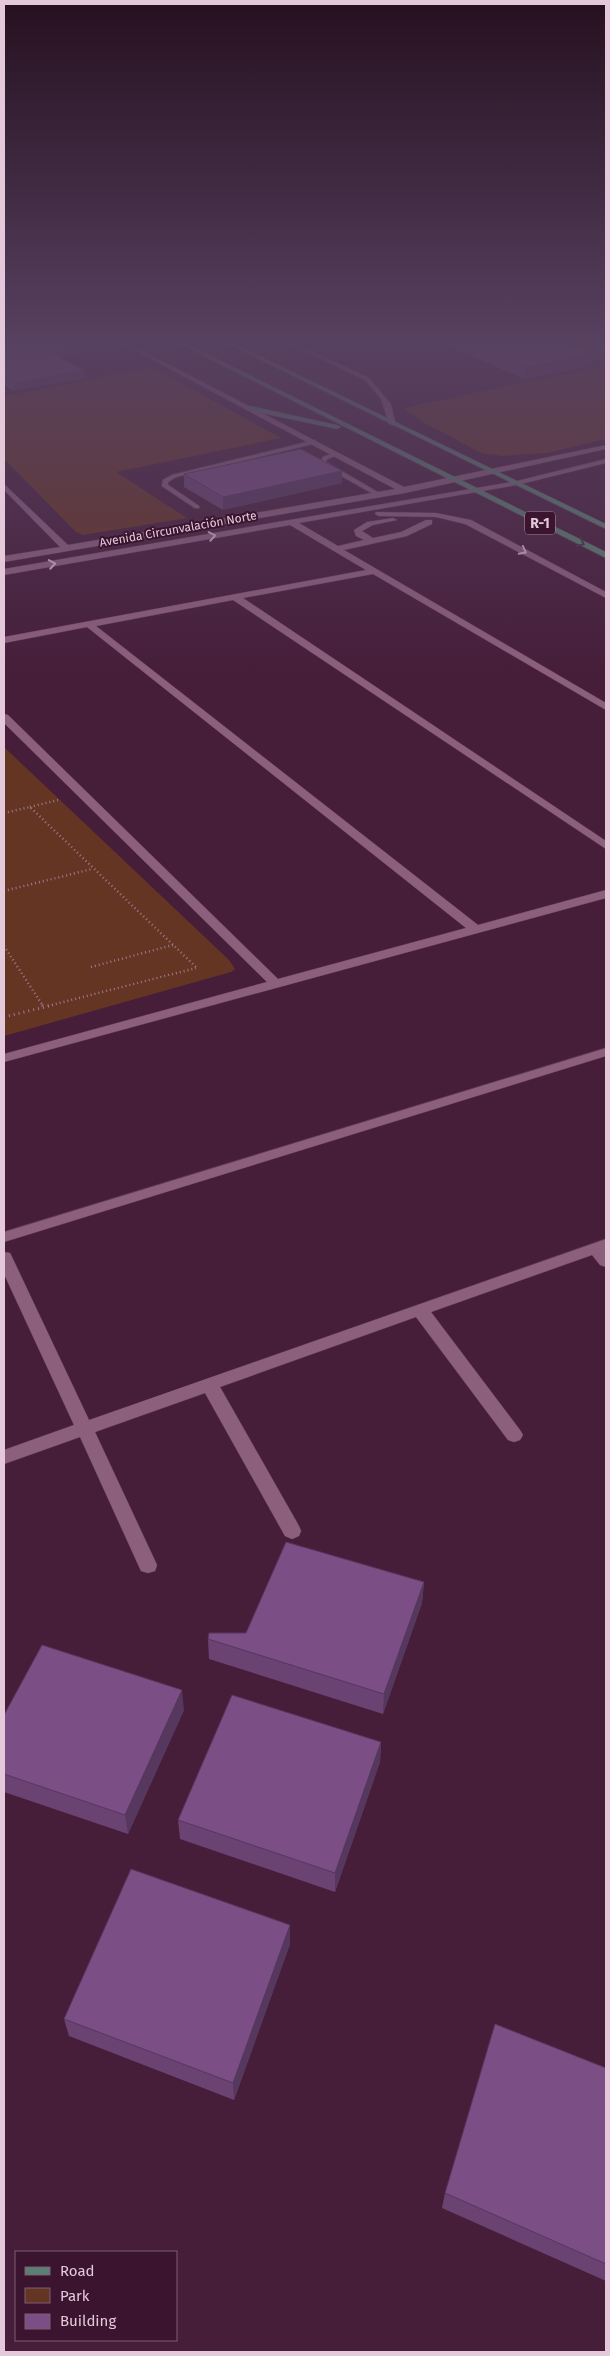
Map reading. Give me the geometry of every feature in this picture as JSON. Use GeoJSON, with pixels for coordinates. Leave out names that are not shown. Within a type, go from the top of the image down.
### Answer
{"type":"FeatureCollection","features":[{"type":"Feature","properties":{"kind":"main road","name":"R-1"},"geometry":{"type":"LineString","coordinates":[[399,452],[606,555]]}},
{"type":"Feature","properties":{"kind":"main road","name":"R-1"},"geometry":{"type":"LineString","coordinates":[[452,452],[606,527]]}},
{"type":"Feature","properties":{"kind":"street"},"geometry":{"type":"LineString","coordinates":[[333,452],[405,491]]}},
{"type":"Feature","properties":{"kind":"street","name":"Avenida Circunvalación Norte"},"geometry":{"type":"LineString","coordinates":[[4,559],[405,491],[496,473],[585,452]]}},
{"type":"Feature","properties":{"kind":"street","name":"Avenida Circunvalación Norte"},"geometry":{"type":"LineString","coordinates":[[4,572],[517,483],[606,461]]}},
{"type":"Feature","properties":{"kind":"street"},"geometry":{"type":"LineString","coordinates":[[4,486],[66,548]]}},
{"type":"Feature","properties":{"kind":"street"},"geometry":{"type":"LineString","coordinates":[[4,502],[17,500]]}},
{"type":"Feature","properties":{"kind":"street"},"geometry":{"type":"LineString","coordinates":[[342,513],[453,517],[468,522],[606,596]]}},
{"type":"Feature","properties":{"kind":"street"},"geometry":{"type":"LineString","coordinates":[[354,513],[365,525]]}},
{"type":"Feature","properties":{"kind":"street"},"geometry":{"type":"LineString","coordinates":[[372,541],[359,534],[358,530],[365,525],[386,520],[429,522],[459,526],[496,537]]}},
{"type":"Feature","properties":{"kind":"street"},"geometry":{"type":"LineString","coordinates":[[291,522],[606,707]]}},
{"type":"Feature","properties":{"kind":"street"},"geometry":{"type":"LineString","coordinates":[[336,548],[404,534],[429,522]]}},
{"type":"Feature","properties":{"kind":"street"},"geometry":{"type":"LineString","coordinates":[[4,640],[374,571]]}},
{"type":"Feature","properties":{"kind":"street"},"geometry":{"type":"LineString","coordinates":[[235,597],[606,846]]}},
{"type":"Feature","properties":{"kind":"street"},"geometry":{"type":"LineString","coordinates":[[88,624],[476,930]]}},
{"type":"Feature","properties":{"kind":"street"},"geometry":{"type":"LineString","coordinates":[[4,717],[276,984]]}},
{"type":"Feature","properties":{"kind":"street"},"geometry":{"type":"LineString","coordinates":[[4,1058],[606,894]]}},
{"type":"Feature","properties":{"kind":"street"},"geometry":{"type":"LineString","coordinates":[[4,1237],[606,1052]]}},
{"type":"Feature","properties":{"kind":"street"},"geometry":{"type":"LineString","coordinates":[[4,1457],[600,1246],[606,1261]]}},
{"type":"Feature","properties":{"kind":"street"},"geometry":{"type":"LineString","coordinates":[[4,1257],[148,1565]]}},
{"type":"Feature","properties":{"kind":"street"},"geometry":{"type":"LineString","coordinates":[[419,1309],[514,1435]]}},
{"type":"Feature","properties":{"kind":"street"},"geometry":{"type":"LineString","coordinates":[[209,1384],[292,1531]]}},
{"type":"Feature","properties":{"kind":"lane"},"geometry":{"type":"LineString","coordinates":[[197,507],[165,486],[165,481],[174,476],[274,452]]}},
{"type":"Feature","properties":{"kind":"lane"},"geometry":{"type":"LineString","coordinates":[[337,454],[325,458],[322,463],[380,495]]}},
{"type":"Feature","properties":{"kind":"path"},"geometry":{"type":"LineString","coordinates":[[4,813],[82,794]]}},
{"type":"Feature","properties":{"kind":"path"},"geometry":{"type":"LineString","coordinates":[[4,1017],[196,968],[30,807]]}},
{"type":"Feature","properties":{"kind":"path"},"geometry":{"type":"LineString","coordinates":[[4,891],[92,869]]}},
{"type":"Feature","properties":{"kind":"path"},"geometry":{"type":"LineString","coordinates":[[4,946],[44,1007]]}},
{"type":"Feature","properties":{"kind":"path"},"geometry":{"type":"LineString","coordinates":[[91,967],[173,946]]}},
{"type":"Feature","properties":{"kind":"green space"},"geometry":{"type":"Polygon","coordinates":[[[4,452],[213,452],[116,472],[187,518],[83,535],[76,532],[4,459],[4,452]]]}},
{"type":"Feature","properties":{"kind":"green space"},"geometry":{"type":"Polygon","coordinates":[[[479,452],[551,452],[502,456],[479,452]]]}},
{"type":"Feature","properties":{"kind":"green space"},"geometry":{"type":"Polygon","coordinates":[[[4,747],[229,960],[235,969],[231,972],[4,1036],[4,747]]]}},
{"type":"Feature","properties":{"kind":"building"},"geometry":{"type":"Polygon","coordinates":[[[287,452],[306,452],[342,471],[223,497],[184,474],[287,452]]]}},
{"type":"Feature","properties":{"kind":"building"},"geometry":{"type":"Polygon","coordinates":[[[286,1542],[424,1582],[384,1694],[208,1639],[209,1633],[246,1633],[286,1542]]]}},
{"type":"Feature","properties":{"kind":"building"},"geometry":{"type":"Polygon","coordinates":[[[42,1645],[182,1690],[125,1815],[4,1774],[4,1715],[42,1645]]]}},
{"type":"Feature","properties":{"kind":"building"},"geometry":{"type":"Polygon","coordinates":[[[232,1695],[381,1742],[335,1873],[178,1820],[232,1695]]]}},
{"type":"Feature","properties":{"kind":"building"},"geometry":{"type":"Polygon","coordinates":[[[131,1869],[290,1925],[233,2083],[64,2019],[131,1869]]]}},
{"type":"Feature","properties":{"kind":"building"},"geometry":{"type":"Polygon","coordinates":[[[495,2024],[606,2068],[606,2264],[445,2193],[495,2024]]]}}]}
